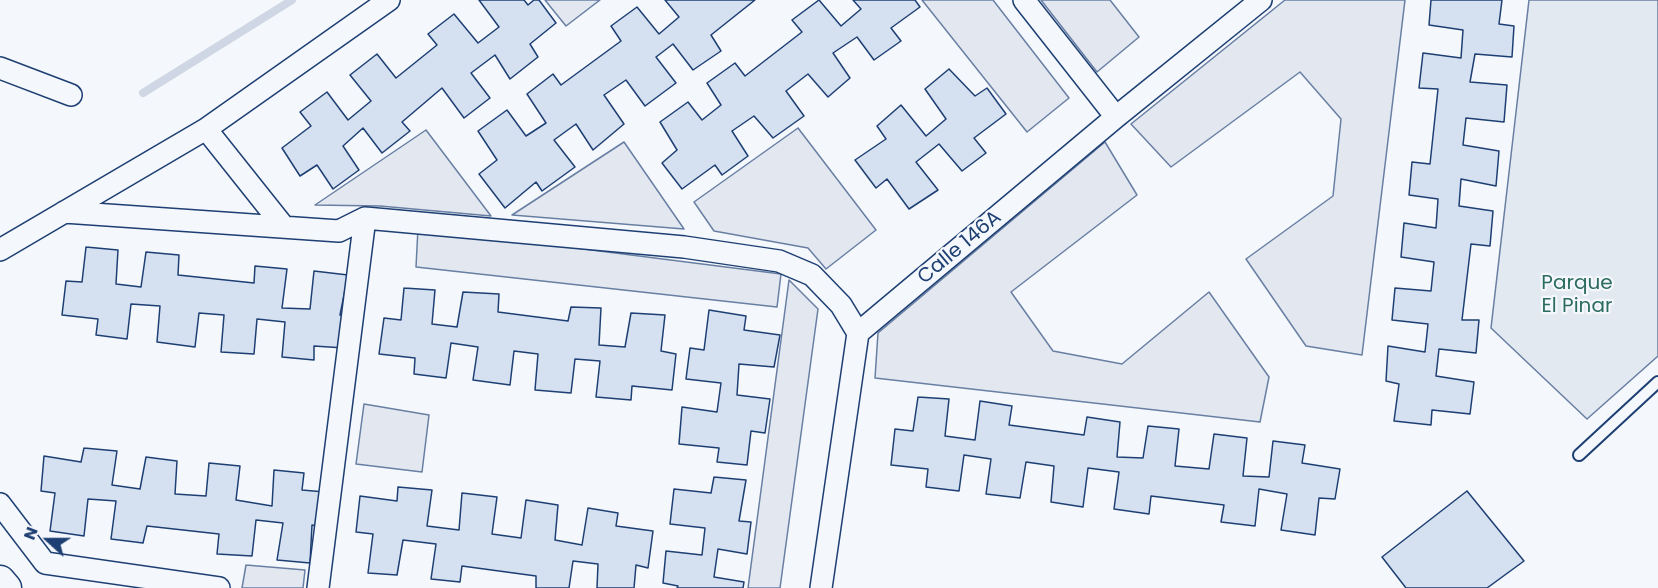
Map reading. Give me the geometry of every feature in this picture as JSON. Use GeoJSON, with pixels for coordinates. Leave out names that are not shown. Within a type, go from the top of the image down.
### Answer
{"type":"FeatureCollection","features":[{"type":"Feature","properties":{"kind":"main road"},"geometry":{"type":"LineString","coordinates":[[0,580],[6,588]]}},
{"type":"Feature","properties":{"kind":"street"},"geometry":{"type":"LineString","coordinates":[[0,250],[206,129],[389,0]]}},
{"type":"Feature","properties":{"kind":"street"},"geometry":{"type":"LineString","coordinates":[[1024,0],[1116,117]]}},
{"type":"Feature","properties":{"kind":"street","name":"Calle 146A"},"geometry":{"type":"LineString","coordinates":[[858,333],[1116,117],[1261,0]]}},
{"type":"Feature","properties":{"kind":"street"},"geometry":{"type":"LineString","coordinates":[[0,68],[71,95]]}},
{"type":"Feature","properties":{"kind":"street"},"geometry":{"type":"LineString","coordinates":[[206,129],[284,227]]}},
{"type":"Feature","properties":{"kind":"street"},"geometry":{"type":"LineString","coordinates":[[64,212],[339,231],[365,218],[684,247],[779,261],[812,275],[841,305],[858,333],[821,588]]}},
{"type":"Feature","properties":{"kind":"street"},"geometry":{"type":"LineString","coordinates":[[318,588],[365,218]]}},
{"type":"Feature","properties":{"kind":"street"},"geometry":{"type":"LineString","coordinates":[[0,504],[45,563],[219,588]]}},
{"type":"Feature","properties":{"kind":"street"},"geometry":{"type":"LineString","coordinates":[[96,570],[111,588]]}},
{"type":"Feature","properties":{"kind":"lane"},"geometry":{"type":"LineString","coordinates":[[1579,455],[1658,382]]}},
{"type":"Feature","properties":{"kind":"green space","name":"Parque El Pinar"},"geometry":{"type":"Polygon","coordinates":[[[1529,0],[1658,0],[1658,356],[1587,419],[1491,328],[1529,0]]]}},
{"type":"Feature","properties":{"kind":"shaded area"},"geometry":{"type":"Polygon","coordinates":[[[545,0],[600,0],[566,26],[545,0]]]}},
{"type":"Feature","properties":{"kind":"shaded area"},"geometry":{"type":"Polygon","coordinates":[[[922,0],[993,0],[1069,98],[1027,132],[922,0]]]}},
{"type":"Feature","properties":{"kind":"shaded area"},"geometry":{"type":"Polygon","coordinates":[[[1041,0],[1110,0],[1139,37],[1097,72],[1041,0]]]}},
{"type":"Feature","properties":{"kind":"shaded area"},"geometry":{"type":"Polygon","coordinates":[[[1285,0],[1405,0],[1362,355],[1306,346],[1246,259],[1333,196],[1341,119],[1300,72],[1171,167],[1131,124],[1285,0]]]}},
{"type":"Feature","properties":{"kind":"shaded area"},"geometry":{"type":"Polygon","coordinates":[[[798,128],[876,230],[826,269],[808,248],[714,231],[694,202],[798,128]]]}},
{"type":"Feature","properties":{"kind":"shaded area"},"geometry":{"type":"Polygon","coordinates":[[[426,130],[491,216],[380,206],[315,205],[426,130]]]}},
{"type":"Feature","properties":{"kind":"shaded area"},"geometry":{"type":"Polygon","coordinates":[[[624,142],[684,229],[512,215],[624,142]]]}},
{"type":"Feature","properties":{"kind":"shaded area"},"geometry":{"type":"Polygon","coordinates":[[[1105,142],[1137,195],[1011,292],[1053,351],[1122,364],[1209,292],[1269,377],[1260,422],[875,378],[878,333],[1105,142]]]}},
{"type":"Feature","properties":{"kind":"shaded area"},"geometry":{"type":"Polygon","coordinates":[[[418,228],[781,274],[777,307],[416,267],[418,228]]]}},
{"type":"Feature","properties":{"kind":"shaded area"},"geometry":{"type":"Polygon","coordinates":[[[789,280],[818,309],[780,588],[748,588],[789,280]]]}},
{"type":"Feature","properties":{"kind":"shaded area"},"geometry":{"type":"Polygon","coordinates":[[[364,404],[429,415],[422,472],[356,464],[364,404]]]}},
{"type":"Feature","properties":{"kind":"shaded area"},"geometry":{"type":"Polygon","coordinates":[[[246,565],[305,570],[303,588],[242,588],[246,565]]]}},
{"type":"Feature","properties":{"kind":"building"},"geometry":{"type":"Polygon","coordinates":[[[479,0],[524,0],[528,5],[534,0],[539,0],[556,23],[530,44],[538,57],[510,79],[495,55],[471,73],[490,98],[464,118],[442,88],[402,122],[410,131],[382,153],[363,128],[343,146],[359,170],[333,189],[317,165],[300,176],[282,148],[311,126],[300,112],[327,92],[348,120],[371,101],[350,75],[377,54],[396,78],[437,45],[428,34],[454,14],[478,43],[499,27],[479,0]]]}},
{"type":"Feature","properties":{"kind":"building"},"geometry":{"type":"Polygon","coordinates":[[[665,0],[755,0],[711,35],[721,51],[693,70],[673,44],[656,57],[676,83],[645,106],[626,80],[604,95],[624,124],[593,150],[576,124],[554,140],[575,167],[542,191],[536,182],[505,208],[479,174],[497,160],[478,131],[507,110],[526,136],[546,123],[527,94],[553,74],[561,85],[621,41],[611,26],[637,7],[659,34],[679,17],[665,0]]]}},
{"type":"Feature","properties":{"kind":"building"},"geometry":{"type":"Polygon","coordinates":[[[819,0],[841,26],[861,9],[853,0],[915,0],[920,7],[891,28],[901,41],[874,60],[857,37],[833,53],[850,78],[828,97],[808,74],[786,91],[804,116],[773,138],[754,116],[732,131],[748,156],[722,175],[715,165],[682,189],[662,163],[677,150],[660,122],[688,102],[702,120],[721,105],[707,83],[735,63],[745,76],[802,32],[792,20],[819,0]]]}},
{"type":"Feature","properties":{"kind":"building"},"geometry":{"type":"Polygon","coordinates":[[[1431,0],[1502,0],[1499,24],[1514,26],[1512,57],[1475,54],[1470,82],[1507,85],[1504,122],[1466,118],[1463,145],[1499,151],[1496,186],[1461,179],[1459,206],[1493,211],[1490,246],[1471,244],[1462,320],[1479,320],[1476,353],[1439,349],[1436,376],[1474,382],[1470,414],[1432,410],[1431,425],[1394,421],[1399,384],[1386,381],[1388,346],[1425,352],[1428,324],[1392,320],[1395,288],[1431,291],[1434,262],[1401,257],[1404,223],[1436,228],[1438,199],[1409,195],[1412,162],[1430,164],[1438,89],[1419,88],[1423,53],[1461,58],[1463,30],[1429,25],[1431,0]]]}},
{"type":"Feature","properties":{"kind":"building"},"geometry":{"type":"Polygon","coordinates":[[[949,69],[975,96],[987,88],[1006,114],[974,138],[986,153],[962,171],[939,144],[916,162],[938,190],[909,209],[887,179],[876,188],[855,160],[886,139],[877,126],[901,105],[926,136],[946,119],[925,89],[949,69]]]}},
{"type":"Feature","properties":{"kind":"building"},"geometry":{"type":"Polygon","coordinates":[[[86,247],[118,250],[116,284],[141,287],[146,252],[179,255],[178,275],[254,283],[255,266],[287,269],[282,308],[310,309],[314,271],[348,275],[340,315],[348,316],[344,348],[314,346],[314,360],[282,357],[285,322],[257,319],[254,354],[221,352],[224,315],[199,313],[195,347],[157,342],[160,306],[131,304],[127,339],[96,335],[98,319],[62,315],[66,281],[82,282],[86,247]]]}},
{"type":"Feature","properties":{"kind":"building"},"geometry":{"type":"Polygon","coordinates":[[[404,288],[435,290],[432,324],[457,327],[463,292],[499,294],[498,312],[568,321],[571,307],[601,308],[599,345],[625,347],[631,313],[665,315],[661,351],[676,354],[672,390],[632,386],[631,400],[596,397],[600,361],[575,359],[571,393],[535,390],[538,354],[514,351],[510,385],[473,380],[478,347],[451,343],[446,378],[414,374],[415,358],[379,354],[384,318],[401,320],[404,288]]]}},
{"type":"Feature","properties":{"kind":"building"},"geometry":{"type":"Polygon","coordinates":[[[709,310],[746,316],[744,330],[780,335],[774,367],[739,364],[737,395],[770,399],[765,433],[751,431],[747,465],[717,462],[719,448],[679,444],[682,407],[717,412],[721,383],[686,379],[690,348],[704,350],[709,310]]]}},
{"type":"Feature","properties":{"kind":"building"},"geometry":{"type":"Polygon","coordinates":[[[918,397],[949,399],[945,436],[975,440],[980,401],[1012,406],[1009,425],[1084,435],[1087,417],[1120,422],[1117,457],[1143,458],[1148,426],[1179,429],[1175,466],[1209,469],[1214,434],[1247,438],[1243,476],[1269,477],[1273,441],[1305,445],[1302,463],[1340,469],[1335,499],[1319,498],[1315,535],[1281,530],[1287,494],[1259,489],[1255,526],[1221,522],[1224,505],[1151,496],[1149,514],[1114,509],[1119,472],[1088,468],[1083,507],[1051,502],[1054,466],[1026,462],[1020,498],[986,494],[991,459],[964,455],[959,491],[926,487],[928,469],[891,465],[895,429],[913,431],[918,397]]]}},
{"type":"Feature","properties":{"kind":"building"},"geometry":{"type":"Polygon","coordinates":[[[84,448],[117,451],[112,485],[140,489],[146,457],[177,461],[175,494],[206,496],[209,463],[240,466],[236,500],[272,506],[274,470],[304,473],[302,490],[325,492],[320,527],[312,525],[310,563],[277,560],[283,523],[256,520],[252,556],[217,554],[219,534],[147,526],[143,543],[111,539],[116,501],[88,499],[84,536],[50,531],[55,493],[41,491],[44,456],[81,462],[84,448]]]}},
{"type":"Feature","properties":{"kind":"building"},"geometry":{"type":"Polygon","coordinates":[[[714,477],[746,480],[739,521],[751,522],[747,554],[718,549],[714,577],[744,582],[743,588],[677,588],[678,586],[663,583],[666,551],[702,555],[705,528],[670,524],[674,489],[711,493],[714,477]]]}},
{"type":"Feature","properties":{"kind":"building"},"geometry":{"type":"Polygon","coordinates":[[[398,487],[432,490],[427,526],[459,530],[462,493],[497,497],[492,534],[521,538],[526,500],[558,505],[555,540],[582,545],[588,508],[618,513],[616,526],[653,531],[648,568],[636,565],[634,588],[597,588],[598,564],[573,561],[569,588],[536,588],[536,576],[462,566],[460,582],[431,579],[436,544],[403,540],[397,575],[368,573],[373,534],[356,532],[360,496],[397,501],[398,487]]]}},
{"type":"Feature","properties":{"kind":"building"},"geometry":{"type":"Polygon","coordinates":[[[1467,491],[1524,561],[1487,588],[1406,588],[1382,557],[1467,491]]]}},
{"type":"Feature","properties":{"kind":"waterway"},"geometry":{"type":"LineString","coordinates":[[143,93],[292,0]]}}]}
